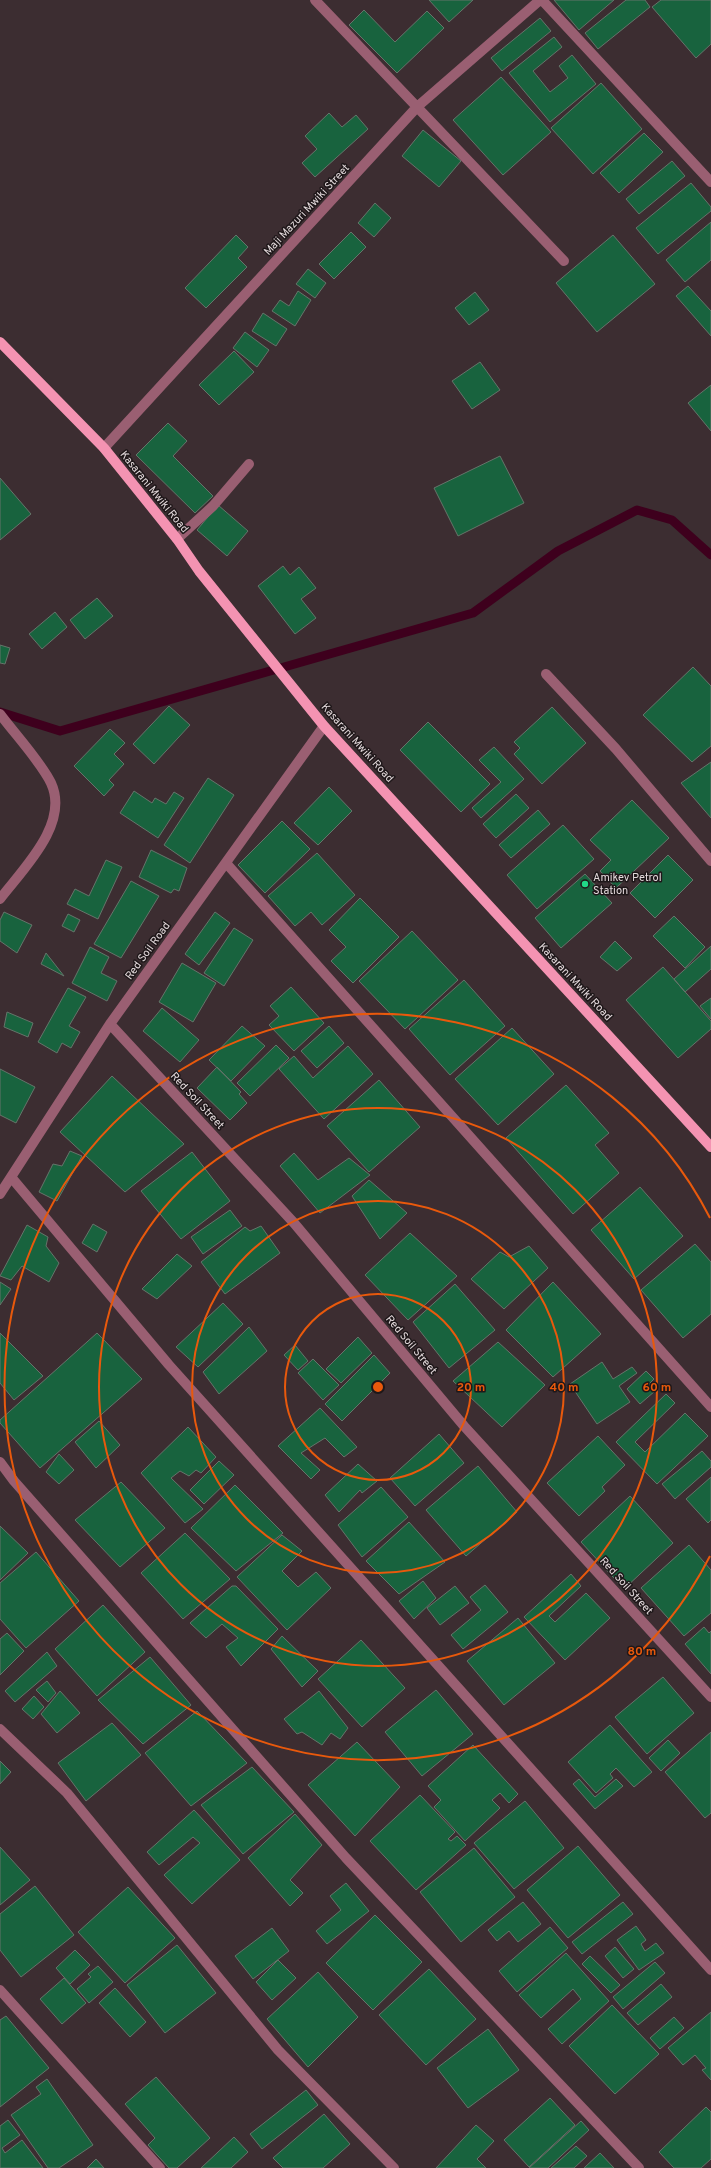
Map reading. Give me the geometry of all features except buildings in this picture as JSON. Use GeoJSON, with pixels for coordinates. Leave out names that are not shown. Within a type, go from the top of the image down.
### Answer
{"type":"FeatureCollection","features":[{"type":"Feature","properties":{"kind":"main road","name":"Kasarani Mwiki Road"},"geometry":{"type":"LineString","coordinates":[[0,342],[104,448],[177,539],[199,571],[324,726],[711,1148]]}},
{"type":"Feature","properties":{"kind":"street"},"geometry":{"type":"LineString","coordinates":[[315,0],[564,261]]}},
{"type":"Feature","properties":{"kind":"street"},"geometry":{"type":"LineString","coordinates":[[541,0],[711,182]]}},
{"type":"Feature","properties":{"kind":"street","name":"Maji Mazuri Mwiki Street"},"geometry":{"type":"LineString","coordinates":[[104,448],[417,107],[541,0]]}},
{"type":"Feature","properties":{"kind":"street"},"geometry":{"type":"LineString","coordinates":[[177,539],[214,506],[249,464]]}},
{"type":"Feature","properties":{"kind":"street"},"geometry":{"type":"LineString","coordinates":[[546,674],[616,748],[711,861]]}},
{"type":"Feature","properties":{"kind":"street"},"geometry":{"type":"LineString","coordinates":[[0,714],[51,783],[55,802],[54,819],[44,840],[0,899]]}},
{"type":"Feature","properties":{"kind":"street","name":"Red Soil Road"},"geometry":{"type":"LineString","coordinates":[[0,1194],[110,1024],[324,726]]}},
{"type":"Feature","properties":{"kind":"street"},"geometry":{"type":"LineString","coordinates":[[226,863],[711,1407]]}},
{"type":"Feature","properties":{"kind":"street","name":"Red Soil Street"},"geometry":{"type":"LineString","coordinates":[[110,1024],[294,1223],[464,1426],[711,1697]]}},
{"type":"Feature","properties":{"kind":"street"},"geometry":{"type":"LineString","coordinates":[[11,1177],[169,1365],[711,1970]]}},
{"type":"Feature","properties":{"kind":"street"},"geometry":{"type":"LineString","coordinates":[[0,1462],[14,1481],[158,1646],[346,1858],[639,2168]]}},
{"type":"Feature","properties":{"kind":"street"},"geometry":{"type":"LineString","coordinates":[[0,1729],[67,1793],[278,2050],[394,2168]]}},
{"type":"Feature","properties":{"kind":"street"},"geometry":{"type":"LineString","coordinates":[[0,1990],[160,2168]]}},
{"type":"Feature","properties":{"kind":"waterway"},"geometry":{"type":"LineString","coordinates":[[0,712],[60,731],[473,613],[558,551],[637,510],[672,520],[711,555]]}},
{"type":"Feature","properties":{"kind":"place","name":"Amikev Petrol Station"},"geometry":{"type":"Point","coordinates":[585,884]}}]}
